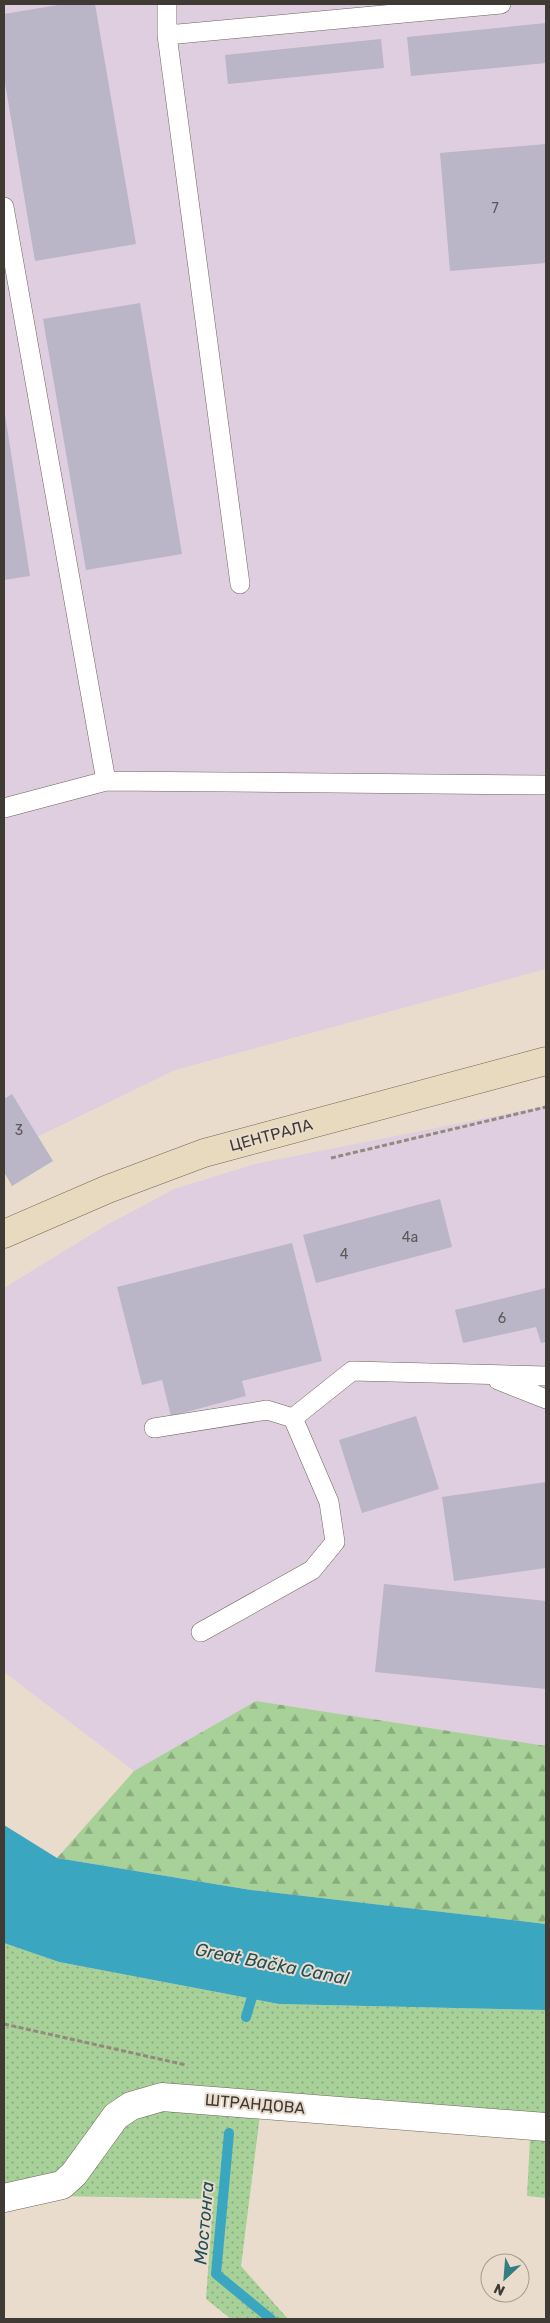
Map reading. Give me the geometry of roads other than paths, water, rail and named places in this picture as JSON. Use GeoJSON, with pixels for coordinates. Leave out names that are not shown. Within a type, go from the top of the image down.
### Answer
{"type":"FeatureCollection","features":[{"type":"Feature","properties":{"kind":"main road","name":"ЦЕНТРАЛА"},"geometry":{"type":"LineString","coordinates":[[4,1234],[108,1189],[204,1153],[546,1061]]}},
{"type":"Feature","properties":{"kind":"street","name":"ШТРАНДОВА"},"geometry":{"type":"LineString","coordinates":[[4,2198],[62,2185],[74,2174],[116,2116],[131,2106],[162,2097],[546,2127]]}},
{"type":"Feature","properties":{"kind":"lane"},"geometry":{"type":"LineString","coordinates":[[167,4],[167,35],[240,584]]}},
{"type":"Feature","properties":{"kind":"lane"},"geometry":{"type":"LineString","coordinates":[[167,35],[501,4]]}},
{"type":"Feature","properties":{"kind":"lane"},"geometry":{"type":"LineString","coordinates":[[4,207],[106,781]]}},
{"type":"Feature","properties":{"kind":"lane"},"geometry":{"type":"LineString","coordinates":[[5,807],[106,781],[546,784]]}},
{"type":"Feature","properties":{"kind":"lane"},"geometry":{"type":"LineString","coordinates":[[294,1418],[352,1371],[546,1376]]}},
{"type":"Feature","properties":{"kind":"lane"},"geometry":{"type":"LineString","coordinates":[[490,1376],[546,1399]]}},
{"type":"Feature","properties":{"kind":"lane"},"geometry":{"type":"LineString","coordinates":[[154,1428],[268,1410],[294,1418]]}},
{"type":"Feature","properties":{"kind":"lane"},"geometry":{"type":"LineString","coordinates":[[201,1632],[312,1570],[334,1542],[329,1502],[294,1418]]}},
{"type":"Feature","properties":{"kind":"water","name":"Great Bačka Canal"},"geometry":{"type":"Polygon","coordinates":[[[4,1825],[57,1858],[251,1890],[546,1924],[546,2010],[279,2004],[59,1962],[4,1943],[4,1825]]]}},
{"type":"Feature","properties":{"kind":"waterway","name":"Мостонга"},"geometry":{"type":"LineString","coordinates":[[246,2017],[255,1987]]}},
{"type":"Feature","properties":{"kind":"waterway","name":"Мостонга"},"geometry":{"type":"LineString","coordinates":[[229,2133],[216,2274],[271,2319]]}}]}
